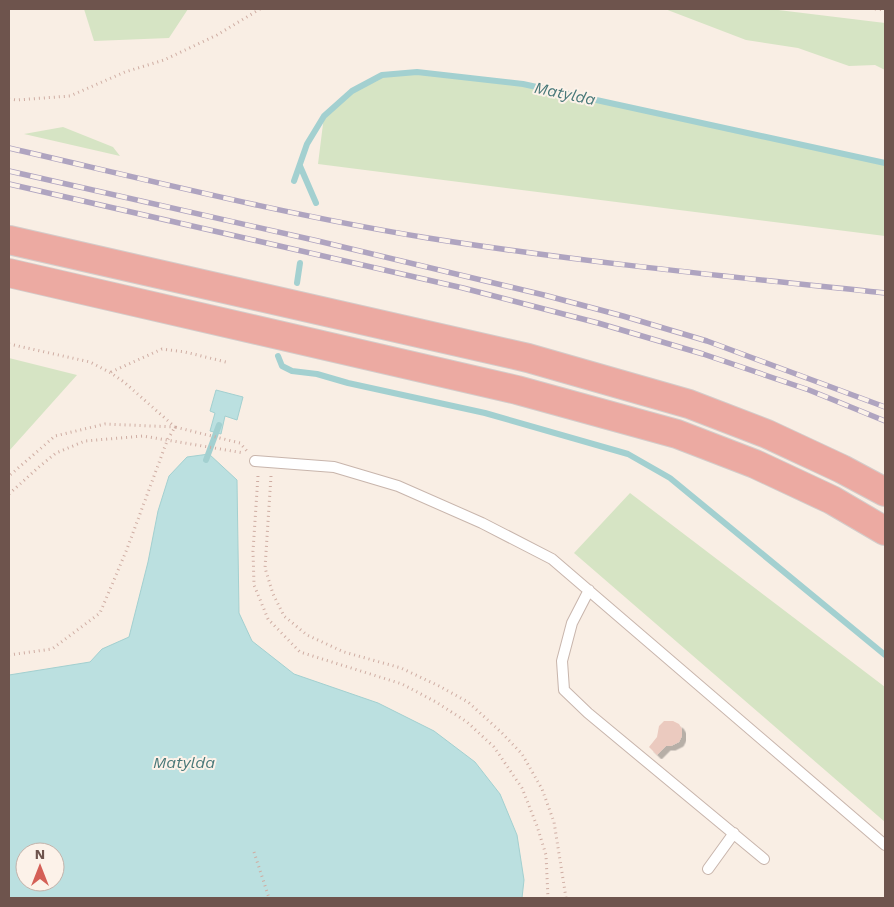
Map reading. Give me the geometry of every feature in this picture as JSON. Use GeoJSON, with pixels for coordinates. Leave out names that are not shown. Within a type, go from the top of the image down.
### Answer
{"type":"FeatureCollection","features":[{"type":"Feature","properties":{"kind":"highway"},"geometry":{"type":"LineString","coordinates":[[9,240],[528,358],[680,401],[767,434],[842,468],[885,492]]}},
{"type":"Feature","properties":{"kind":"highway"},"geometry":{"type":"LineString","coordinates":[[9,274],[517,390],[677,434],[763,468],[832,500],[885,530]]}},
{"type":"Feature","properties":{"kind":"lane"},"geometry":{"type":"LineString","coordinates":[[255,461],[334,467],[398,486],[482,523],[552,559],[885,845]]}},
{"type":"Feature","properties":{"kind":"lane"},"geometry":{"type":"LineString","coordinates":[[589,590],[572,622],[562,661],[564,690],[588,713],[764,858]]}},
{"type":"Feature","properties":{"kind":"lane"},"geometry":{"type":"LineString","coordinates":[[708,869],[734,833]]}},
{"type":"Feature","properties":{"kind":"path"},"geometry":{"type":"LineString","coordinates":[[9,99],[70,96],[125,72],[164,60],[217,35],[260,9]]}},
{"type":"Feature","properties":{"kind":"path"},"geometry":{"type":"LineString","coordinates":[[875,9],[885,10]]}},
{"type":"Feature","properties":{"kind":"path"},"geometry":{"type":"LineString","coordinates":[[9,344],[90,362],[124,382],[175,427]]}},
{"type":"Feature","properties":{"kind":"path"},"geometry":{"type":"LineString","coordinates":[[111,373],[162,349],[185,352],[226,362]]}},
{"type":"Feature","properties":{"kind":"path"},"geometry":{"type":"LineString","coordinates":[[9,476],[55,436],[106,424],[175,427],[240,442],[255,461],[258,476],[253,551],[254,585],[268,619],[300,652],[402,684],[436,702],[467,722],[494,747],[522,788],[536,826],[546,855],[548,898]]}},
{"type":"Feature","properties":{"kind":"path"},"geometry":{"type":"LineString","coordinates":[[9,655],[52,649],[100,613],[127,549],[167,440],[175,427]]}},
{"type":"Feature","properties":{"kind":"path"},"geometry":{"type":"LineString","coordinates":[[9,494],[56,453],[85,441],[143,436],[245,453],[255,461]]}},
{"type":"Feature","properties":{"kind":"path"},"geometry":{"type":"LineString","coordinates":[[271,463],[265,568],[273,594],[284,616],[307,635],[336,648],[401,668],[439,686],[468,702],[501,732],[522,754],[542,789],[554,822],[566,898]]}},
{"type":"Feature","properties":{"kind":"path"},"geometry":{"type":"LineString","coordinates":[[254,852],[269,898]]}},
{"type":"Feature","properties":{"kind":"green space"},"geometry":{"type":"Polygon","coordinates":[[[84,9],[188,9],[169,38],[94,41],[84,9]]]}},
{"type":"Feature","properties":{"kind":"green space"},"geometry":{"type":"Polygon","coordinates":[[[665,9],[770,9],[885,23],[885,70],[875,65],[849,66],[798,48],[746,40],[665,9]]]}},
{"type":"Feature","properties":{"kind":"green space"},"geometry":{"type":"Polygon","coordinates":[[[425,73],[523,84],[885,163],[885,236],[318,164],[324,116],[352,91],[382,75],[425,73]]]}},
{"type":"Feature","properties":{"kind":"green space"},"geometry":{"type":"Polygon","coordinates":[[[63,127],[113,147],[120,156],[24,134],[63,127]]]}},
{"type":"Feature","properties":{"kind":"green space"},"geometry":{"type":"Polygon","coordinates":[[[9,358],[77,375],[9,451],[9,358]]]}},
{"type":"Feature","properties":{"kind":"green space"},"geometry":{"type":"Polygon","coordinates":[[[630,493],[885,687],[885,822],[574,553],[630,493]]]}},
{"type":"Feature","properties":{"kind":"water"},"geometry":{"type":"Polygon","coordinates":[[[216,390],[243,397],[237,420],[225,416],[221,434],[210,431],[215,413],[210,411],[216,390]]]}},
{"type":"Feature","properties":{"kind":"water","name":"Matylda"},"geometry":{"type":"Polygon","coordinates":[[[209,454],[237,480],[239,613],[252,641],[294,674],[378,703],[434,731],[475,762],[500,794],[517,835],[524,880],[522,898],[9,898],[9,675],[90,662],[102,649],[129,637],[148,562],[158,511],[169,476],[187,457],[209,454]]]}},
{"type":"Feature","properties":{"kind":"building"},"geometry":{"type":"Polygon","coordinates":[[[664,721],[673,721],[679,724],[682,729],[682,736],[679,742],[666,746],[657,755],[649,747],[657,737],[659,726],[664,721]]]}},
{"type":"Feature","properties":{"kind":"waterway","name":"Matylda"},"geometry":{"type":"LineString","coordinates":[[294,181],[307,144],[324,116],[352,91],[382,75],[417,72],[523,84],[885,163]]}},
{"type":"Feature","properties":{"kind":"waterway"},"geometry":{"type":"LineString","coordinates":[[300,166],[316,203]]}},
{"type":"Feature","properties":{"kind":"waterway"},"geometry":{"type":"LineString","coordinates":[[297,283],[300,263]]}},
{"type":"Feature","properties":{"kind":"waterway"},"geometry":{"type":"LineString","coordinates":[[278,356],[282,366],[292,371],[317,374],[348,383],[485,413],[628,454],[670,478],[885,655]]}},
{"type":"Feature","properties":{"kind":"waterway"},"geometry":{"type":"LineString","coordinates":[[206,460],[219,425]]}},
{"type":"Feature","properties":{"kind":"railway"},"geometry":{"type":"LineString","coordinates":[[9,148],[270,208],[428,238],[599,262],[885,293]]}},
{"type":"Feature","properties":{"kind":"railway"},"geometry":{"type":"LineString","coordinates":[[9,171],[318,241],[544,295],[623,316],[707,341],[885,407]]}},
{"type":"Feature","properties":{"kind":"railway"},"geometry":{"type":"LineString","coordinates":[[9,184],[463,288],[598,323],[703,354],[809,390],[885,421]]}}]}
